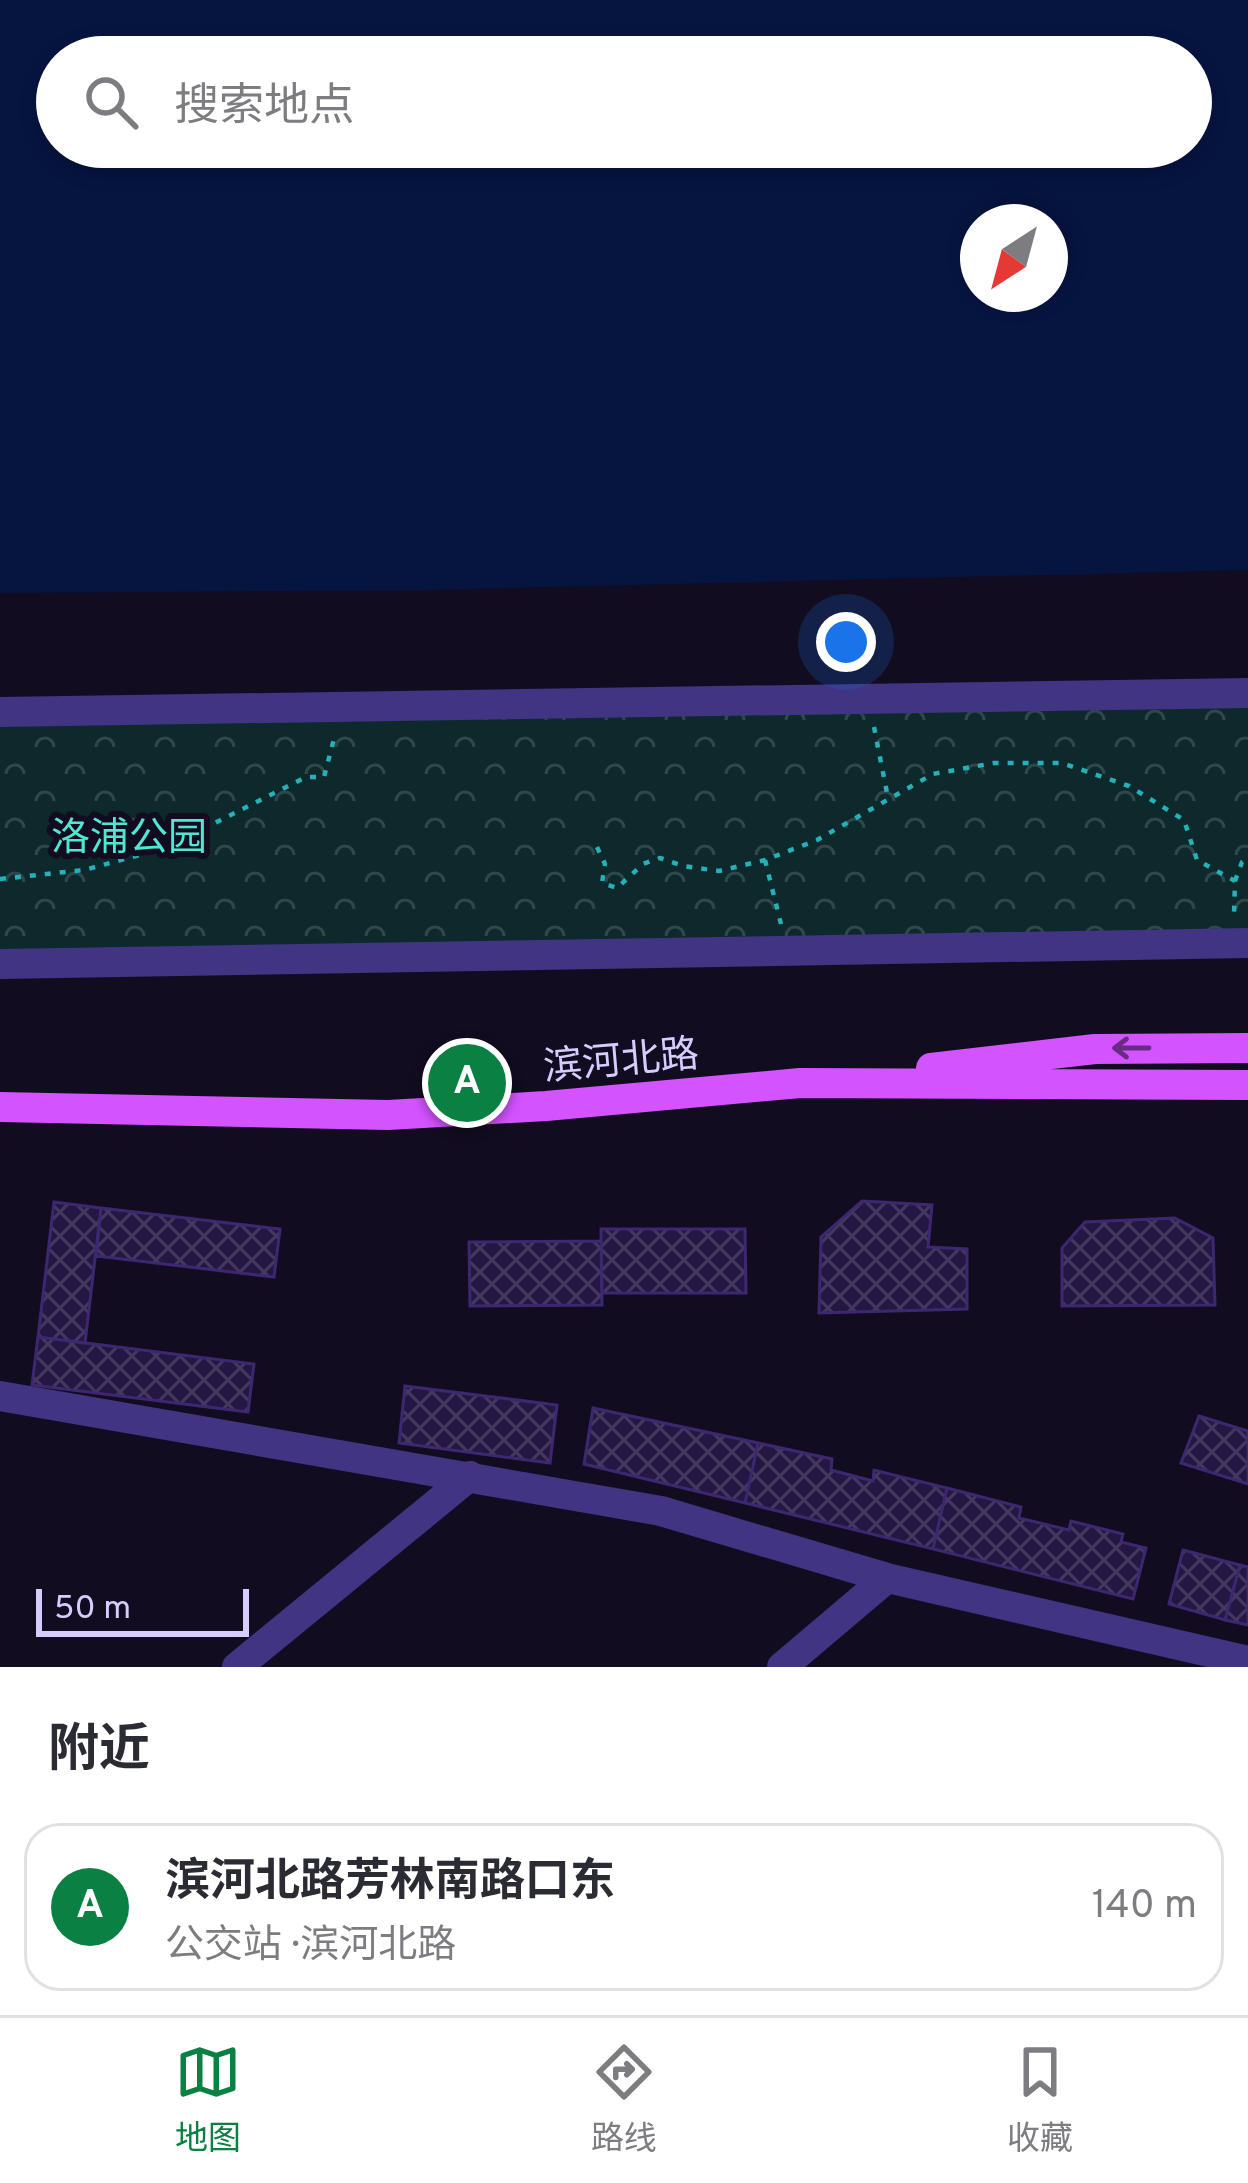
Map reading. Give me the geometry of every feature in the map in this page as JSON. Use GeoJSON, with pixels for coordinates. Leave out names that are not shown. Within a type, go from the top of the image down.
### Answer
{"type":"FeatureCollection","features":[{"type":"Feature","properties":{"kind":"main road"},"geometry":{"type":"LineString","coordinates":[[800,1083],[1095,1049],[1248,1048]]}},
{"type":"Feature","properties":{"kind":"main road","name":"滨河北路"},"geometry":{"type":"LineString","coordinates":[[0,1107],[388,1114],[546,1106],[800,1083],[1248,1085]]}},
{"type":"Feature","properties":{"kind":"street"},"geometry":{"type":"LineString","coordinates":[[0,712],[1248,693]]}},
{"type":"Feature","properties":{"kind":"street"},"geometry":{"type":"LineString","coordinates":[[0,964],[1241,943]]}},
{"type":"Feature","properties":{"kind":"street"},"geometry":{"type":"LineString","coordinates":[[0,1396],[661,1511],[887,1578],[1248,1660]]}},
{"type":"Feature","properties":{"kind":"street"},"geometry":{"type":"LineString","coordinates":[[238,1667],[470,1476]]}},
{"type":"Feature","properties":{"kind":"street"},"geometry":{"type":"LineString","coordinates":[[782,1667],[887,1578]]}},
{"type":"Feature","properties":{"kind":"path"},"geometry":{"type":"LineString","coordinates":[[869,698],[888,798]]}},
{"type":"Feature","properties":{"kind":"path"},"geometry":{"type":"LineString","coordinates":[[0,879],[84,870],[143,854],[307,777],[324,777],[343,706]]}},
{"type":"Feature","properties":{"kind":"path"},"geometry":{"type":"LineString","coordinates":[[597,847],[604,864],[602,883],[617,888],[643,864],[660,858],[719,871],[817,840],[933,774],[994,763],[1062,763],[1129,785],[1184,820],[1197,860],[1235,881]]}},
{"type":"Feature","properties":{"kind":"path"},"geometry":{"type":"LineString","coordinates":[[1241,943],[1235,881],[1242,862],[1248,859]]}},
{"type":"Feature","properties":{"kind":"path"},"geometry":{"type":"LineString","coordinates":[[765,860],[788,951]]}},
{"type":"Feature","properties":{"kind":"green space","name":"洛浦公园"},"geometry":{"type":"Polygon","coordinates":[[[1248,693],[1248,943],[0,964],[0,712],[1248,693]]]}},
{"type":"Feature","properties":{"kind":"water"},"geometry":{"type":"Polygon","coordinates":[[[0,0],[1248,0],[1248,570],[424,590],[0,593],[0,0]]]}},
{"type":"Feature","properties":{"kind":"building"},"geometry":{"type":"Polygon","coordinates":[[[862,1201],[932,1205],[928,1247],[967,1249],[967,1309],[819,1313],[821,1237],[862,1201]]]}},
{"type":"Feature","properties":{"kind":"building"},"geometry":{"type":"Polygon","coordinates":[[[54,1202],[101,1208],[85,1343],[38,1337],[54,1202]]]}},
{"type":"Feature","properties":{"kind":"building"},"geometry":{"type":"Polygon","coordinates":[[[101,1208],[280,1229],[274,1277],[96,1256],[101,1208]]]}},
{"type":"Feature","properties":{"kind":"building"},"geometry":{"type":"Polygon","coordinates":[[[1175,1218],[1213,1238],[1215,1305],[1062,1306],[1062,1248],[1085,1222],[1175,1218]]]}},
{"type":"Feature","properties":{"kind":"building"},"geometry":{"type":"Polygon","coordinates":[[[601,1229],[745,1229],[746,1293],[602,1293],[601,1229]]]}},
{"type":"Feature","properties":{"kind":"building"},"geometry":{"type":"Polygon","coordinates":[[[601,1241],[602,1305],[470,1306],[469,1242],[601,1241]]]}},
{"type":"Feature","properties":{"kind":"building"},"geometry":{"type":"Polygon","coordinates":[[[38,1337],[254,1364],[248,1412],[32,1385],[38,1337]]]}},
{"type":"Feature","properties":{"kind":"building"},"geometry":{"type":"Polygon","coordinates":[[[405,1386],[557,1405],[550,1463],[399,1443],[405,1386]]]}},
{"type":"Feature","properties":{"kind":"building"},"geometry":{"type":"Polygon","coordinates":[[[593,1408],[758,1443],[745,1503],[584,1464],[593,1408]]]}},
{"type":"Feature","properties":{"kind":"building"},"geometry":{"type":"Polygon","coordinates":[[[1199,1416],[1248,1431],[1248,1484],[1181,1463],[1199,1416]]]}},
{"type":"Feature","properties":{"kind":"building"},"geometry":{"type":"Polygon","coordinates":[[[758,1443],[832,1459],[831,1470],[873,1481],[874,1470],[947,1488],[933,1549],[745,1503],[758,1443]]]}},
{"type":"Feature","properties":{"kind":"building"},"geometry":{"type":"Polygon","coordinates":[[[947,1488],[1021,1507],[1019,1518],[1069,1530],[1071,1521],[1123,1534],[1121,1542],[1146,1548],[1133,1599],[933,1549],[947,1488]]]}},
{"type":"Feature","properties":{"kind":"building"},"geometry":{"type":"Polygon","coordinates":[[[1183,1550],[1240,1565],[1225,1620],[1169,1604],[1183,1550]]]}},
{"type":"Feature","properties":{"kind":"building"},"geometry":{"type":"Polygon","coordinates":[[[1240,1565],[1248,1567],[1248,1625],[1225,1620],[1240,1565]]]}},
{"type":"Feature","properties":{"kind":"place","name":"滨河北路芳林南路口东"},"geometry":{"type":"Point","coordinates":[467,1083]}}]}
